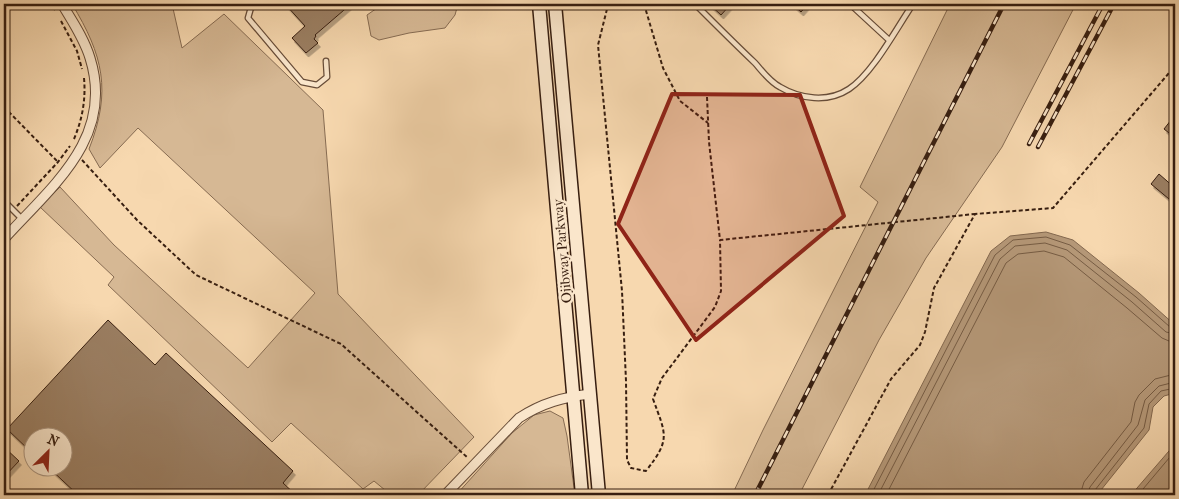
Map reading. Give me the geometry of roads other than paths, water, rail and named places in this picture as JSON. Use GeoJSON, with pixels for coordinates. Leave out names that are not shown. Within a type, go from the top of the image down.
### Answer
{"type":"FeatureCollection","features":[{"type":"Feature","properties":{"kind":"main road","name":"Ojibway Parkway"},"geometry":{"type":"LineString","coordinates":[[539,4],[582,495]]}},
{"type":"Feature","properties":{"kind":"main road","name":"Ojibway Parkway"},"geometry":{"type":"LineString","coordinates":[[555,4],[599,495]]}},
{"type":"Feature","properties":{"kind":"street"},"geometry":{"type":"LineString","coordinates":[[4,239],[73,162],[91,127],[95,109],[96,87],[90,56],[84,41],[62,4]]}},
{"type":"Feature","properties":{"kind":"street"},"geometry":{"type":"LineString","coordinates":[[445,495],[519,418],[553,400],[590,394]]}},
{"type":"Feature","properties":{"kind":"lane"},"geometry":{"type":"LineString","coordinates":[[252,4],[248,18],[302,82],[317,85],[327,77],[326,61]]}},
{"type":"Feature","properties":{"kind":"lane"},"geometry":{"type":"LineString","coordinates":[[695,4],[777,86],[796,95],[815,98],[834,96],[848,89],[870,68],[913,4]]}},
{"type":"Feature","properties":{"kind":"lane"},"geometry":{"type":"LineString","coordinates":[[850,4],[889,40]]}},
{"type":"Feature","properties":{"kind":"lane"},"geometry":{"type":"LineString","coordinates":[[4,201],[22,219]]}},
{"type":"Feature","properties":{"kind":"water"},"geometry":{"type":"Polygon","coordinates":[[[1046,232],[1073,240],[1139,293],[1175,325],[1175,393],[1164,396],[1153,407],[1149,430],[1097,495],[865,495],[991,251],[1010,236],[1046,232]]]}},
{"type":"Feature","properties":{"kind":"water"},"geometry":{"type":"Polygon","coordinates":[[[1175,444],[1175,495],[1131,495],[1175,444]]]}},
{"type":"Feature","properties":{"kind":"railway"},"geometry":{"type":"LineString","coordinates":[[755,495],[1004,4]]}},
{"type":"Feature","properties":{"kind":"railway"},"geometry":{"type":"LineString","coordinates":[[1029,144],[1103,4]]}},
{"type":"Feature","properties":{"kind":"railway"},"geometry":{"type":"LineString","coordinates":[[1038,147],[1114,4]]}}]}
